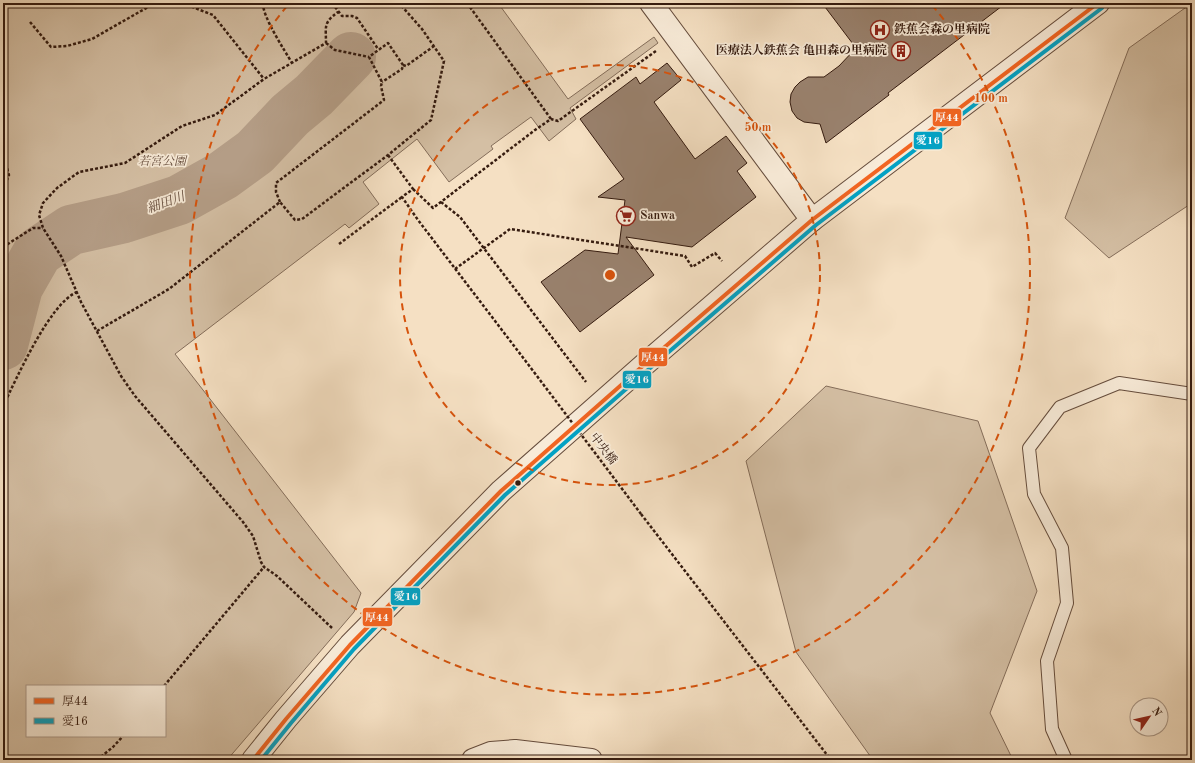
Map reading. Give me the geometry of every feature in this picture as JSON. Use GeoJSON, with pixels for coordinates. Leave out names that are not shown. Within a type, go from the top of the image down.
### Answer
{"type":"FeatureCollection","features":[{"type":"Feature","properties":{"kind":"street"},"geometry":{"type":"LineString","coordinates":[[651,3],[812,220]]}},
{"type":"Feature","properties":{"kind":"street"},"geometry":{"type":"LineString","coordinates":[[253,760],[286,719],[350,645],[501,491],[812,220],[1098,3]]}},
{"type":"Feature","properties":{"kind":"street"},"geometry":{"type":"LineString","coordinates":[[473,760],[491,753],[515,751],[591,760]]}},
{"type":"Feature","properties":{"kind":"lane"},"geometry":{"type":"LineString","coordinates":[[1066,760],[1052,729],[1047,661],[1067,603],[1062,548],[1034,494],[1030,448],[1060,407],[1119,384],[1192,394]]}},
{"type":"Feature","properties":{"kind":"path"},"geometry":{"type":"LineString","coordinates":[[30,22],[51,47],[67,46],[92,39],[155,3]]}},
{"type":"Feature","properties":{"kind":"path"},"geometry":{"type":"LineString","coordinates":[[182,3],[214,15],[264,79]]}},
{"type":"Feature","properties":{"kind":"path"},"geometry":{"type":"LineString","coordinates":[[263,3],[267,19],[292,63]]}},
{"type":"Feature","properties":{"kind":"path"},"geometry":{"type":"LineString","coordinates":[[332,3],[342,16],[352,16],[357,18],[378,48]]}},
{"type":"Feature","properties":{"kind":"path"},"geometry":{"type":"LineString","coordinates":[[369,57],[382,82],[381,86],[384,100],[276,183],[276,192],[280,202],[295,220],[302,220],[388,156],[431,120],[444,61],[422,29],[399,3]]}},
{"type":"Feature","properties":{"kind":"path"},"geometry":{"type":"LineString","coordinates":[[467,3],[551,119],[558,121],[676,37]]}},
{"type":"Feature","properties":{"kind":"path"},"geometry":{"type":"LineString","coordinates":[[326,43],[326,24],[328,19],[338,12]]}},
{"type":"Feature","properties":{"kind":"path"},"geometry":{"type":"LineString","coordinates":[[326,43],[264,79],[215,115],[182,126],[125,163],[79,172],[57,188],[43,203],[39,215],[43,228],[61,256],[97,331],[121,376],[135,396],[243,522],[253,536],[264,567],[277,576],[350,645]]}},
{"type":"Feature","properties":{"kind":"path"},"geometry":{"type":"LineString","coordinates":[[326,43],[335,50],[369,57]]}},
{"type":"Feature","properties":{"kind":"path"},"geometry":{"type":"LineString","coordinates":[[369,57],[378,48],[388,43],[403,65]]}},
{"type":"Feature","properties":{"kind":"path"},"geometry":{"type":"LineString","coordinates":[[403,65],[406,66],[434,45]]}},
{"type":"Feature","properties":{"kind":"path"},"geometry":{"type":"LineString","coordinates":[[382,82],[402,69],[403,65]]}},
{"type":"Feature","properties":{"kind":"path"},"geometry":{"type":"LineString","coordinates":[[388,156],[413,189],[433,208],[490,163],[551,119]]}},
{"type":"Feature","properties":{"kind":"path"},"geometry":{"type":"LineString","coordinates":[[3,154],[9,176],[3,189]]}},
{"type":"Feature","properties":{"kind":"path"},"geometry":{"type":"LineString","coordinates":[[339,244],[413,189]]}},
{"type":"Feature","properties":{"kind":"path","name":"中央橋"},"geometry":{"type":"LineString","coordinates":[[402,197],[454,268],[641,514],[831,760]]}},
{"type":"Feature","properties":{"kind":"path"},"geometry":{"type":"LineString","coordinates":[[97,331],[168,289],[280,202]]}},
{"type":"Feature","properties":{"kind":"path"},"geometry":{"type":"LineString","coordinates":[[441,202],[460,217],[478,238],[602,402]]}},
{"type":"Feature","properties":{"kind":"path"},"geometry":{"type":"LineString","coordinates":[[3,247],[33,228],[43,228]]}},
{"type":"Feature","properties":{"kind":"path"},"geometry":{"type":"LineString","coordinates":[[454,268],[510,229],[685,256],[692,267],[715,253],[722,261]]}},
{"type":"Feature","properties":{"kind":"path"},"geometry":{"type":"LineString","coordinates":[[3,406],[39,335],[61,304],[72,294],[77,292]]}},
{"type":"Feature","properties":{"kind":"path"},"geometry":{"type":"LineString","coordinates":[[165,685],[264,567]]}},
{"type":"Feature","properties":{"kind":"path"},"geometry":{"type":"LineString","coordinates":[[97,760],[113,747],[122,737]]}},
{"type":"Feature","properties":{"kind":"green space","name":"若宮公園"},"geometry":{"type":"Polygon","coordinates":[[[3,3],[498,3],[568,99],[654,37],[658,43],[570,108],[576,119],[549,141],[531,117],[491,146],[493,149],[449,182],[417,139],[363,182],[379,204],[349,228],[345,224],[175,354],[361,593],[354,612],[227,760],[3,760],[3,3]]]}},
{"type":"Feature","properties":{"kind":"green space"},"geometry":{"type":"Polygon","coordinates":[[[1192,3],[1192,203],[1109,258],[1065,218],[1129,48],[1192,3]]]}},
{"type":"Feature","properties":{"kind":"green space"},"geometry":{"type":"Polygon","coordinates":[[[826,386],[978,421],[1037,591],[990,713],[1013,760],[873,760],[796,652],[746,461],[826,386]]]}},
{"type":"Feature","properties":{"kind":"building","name":"医療法人鉄蕉会 亀田森の里病院"},"geometry":{"type":"Polygon","coordinates":[[[822,3],[1006,3],[888,93],[889,95],[826,143],[820,124],[804,122],[797,118],[792,111],[790,102],[791,94],[800,82],[808,77],[824,77],[839,66],[856,48],[822,3]]]}},
{"type":"Feature","properties":{"kind":"building"},"geometry":{"type":"Polygon","coordinates":[[[667,63],[681,80],[654,102],[695,159],[726,136],[747,163],[737,171],[756,197],[692,247],[626,237],[654,275],[580,332],[541,282],[585,250],[618,254],[625,200],[598,197],[624,179],[580,119],[636,77],[640,84],[667,63]]]}},
{"type":"Feature","properties":{"kind":"waterway","name":"細田川"},"geometry":{"type":"LineString","coordinates":[[3,345],[18,287],[38,252],[71,230],[124,218],[179,200],[222,176],[255,152],[290,115],[314,95],[351,57]]}},
{"type":"Feature","properties":{"kind":"transit line","name":"厚44"},"geometry":{"type":"LineString","coordinates":[[253,760],[286,719],[350,645],[501,491],[812,220],[1098,3]]}},
{"type":"Feature","properties":{"kind":"transit line","name":"愛16"},"geometry":{"type":"LineString","coordinates":[[261,760],[354,649],[505,495],[816,225],[1102,8]]}},
{"type":"Feature","properties":{"kind":"place","name":"鉄蕉会森の里病院"},"geometry":{"type":"Point","coordinates":[880,30]}},
{"type":"Feature","properties":{"kind":"place","name":"医療法人鉄蕉会 亀田森の里病院"},"geometry":{"type":"Point","coordinates":[901,51]}},
{"type":"Feature","properties":{"kind":"place","name":"Sanwa"},"geometry":{"type":"Point","coordinates":[626,216]}}]}
